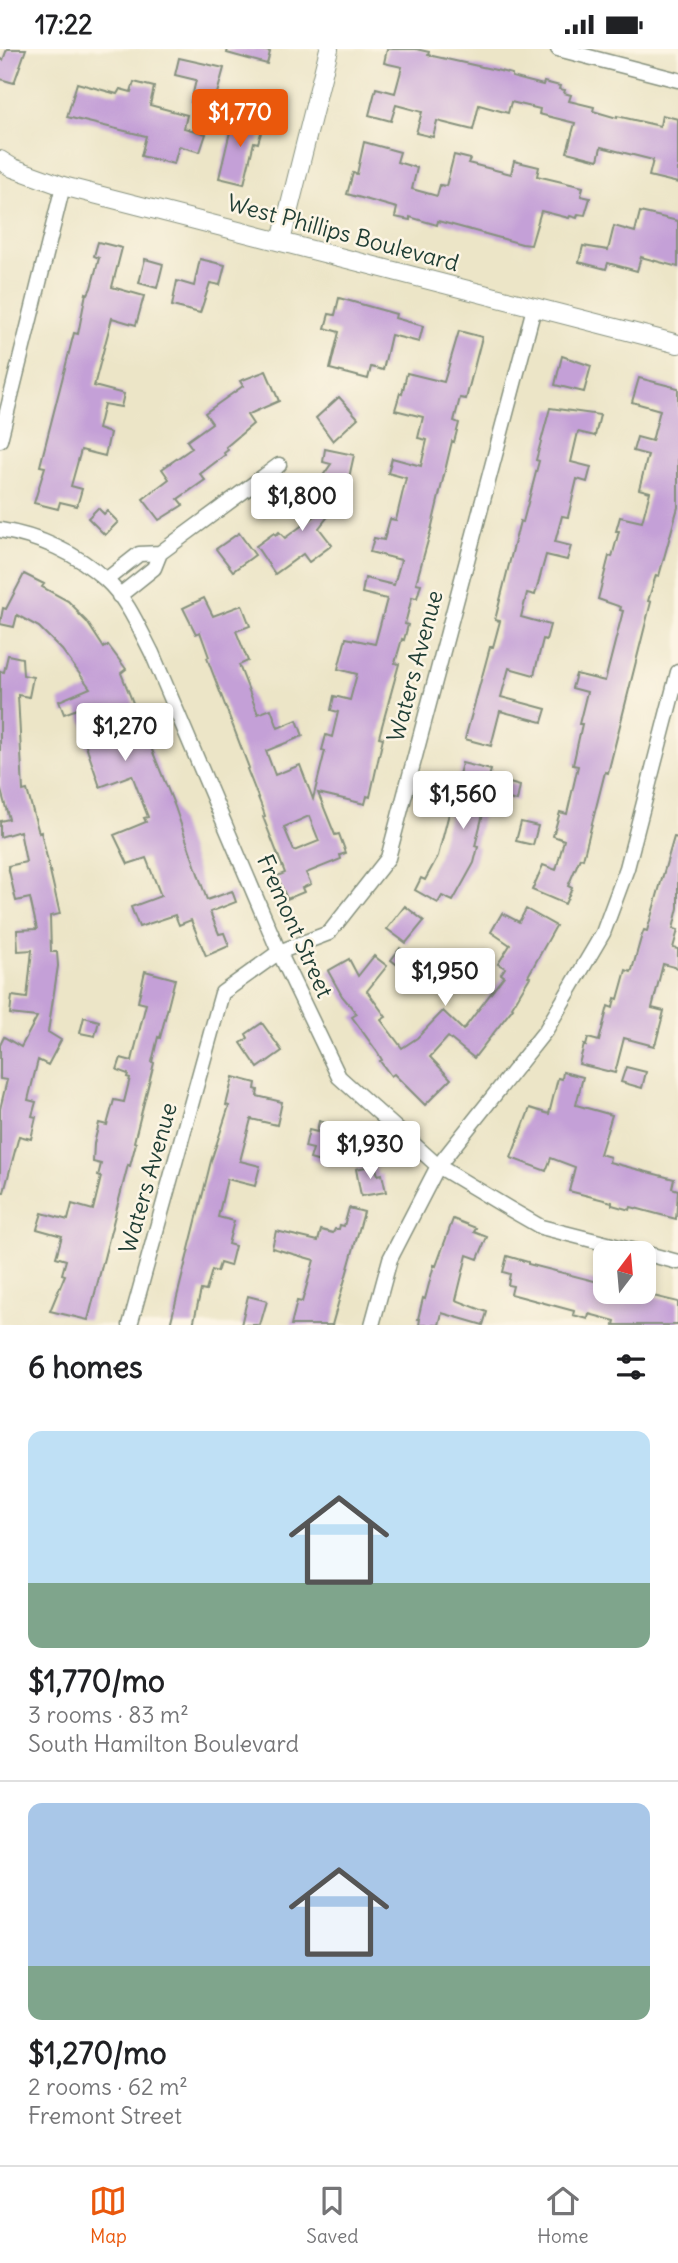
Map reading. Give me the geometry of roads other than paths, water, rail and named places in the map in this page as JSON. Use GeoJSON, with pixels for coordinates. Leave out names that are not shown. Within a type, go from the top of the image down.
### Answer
{"type":"FeatureCollection","features":[{"type":"Feature","properties":{"kind":"street"},"geometry":{"type":"LineString","coordinates":[[281,241],[329,49]]}},
{"type":"Feature","properties":{"kind":"street"},"geometry":{"type":"LineString","coordinates":[[558,49],[678,80]]}},
{"type":"Feature","properties":{"kind":"street","name":"West Phillips Boulevard"},"geometry":{"type":"LineString","coordinates":[[0,160],[13,168],[63,186],[678,344]]}},
{"type":"Feature","properties":{"kind":"street"},"geometry":{"type":"LineString","coordinates":[[0,440],[63,186]]}},
{"type":"Feature","properties":{"kind":"street","name":"Waters Avenue"},"geometry":{"type":"LineString","coordinates":[[130,1325],[222,993],[279,951],[329,933],[387,858],[534,307]]}},
{"type":"Feature","properties":{"kind":"street"},"geometry":{"type":"LineString","coordinates":[[119,596],[154,568],[160,553],[279,465]]}},
{"type":"Feature","properties":{"kind":"street","name":"Fremont Street"},"geometry":{"type":"LineString","coordinates":[[0,530],[16,532],[49,543],[79,559],[106,580],[119,596],[152,653],[279,951],[339,1077],[438,1166],[541,1227],[596,1241]]}},
{"type":"Feature","properties":{"kind":"street"},"geometry":{"type":"LineString","coordinates":[[106,580],[139,554],[160,553]]}},
{"type":"Feature","properties":{"kind":"street"},"geometry":{"type":"LineString","coordinates":[[372,1325],[390,1259],[438,1166],[545,1030],[603,933],[627,868],[678,672]]}},
{"type":"Feature","properties":{"kind":"street","name":"Fremont Street"},"geometry":{"type":"LineString","coordinates":[[656,1256],[678,1262]]}}]}
